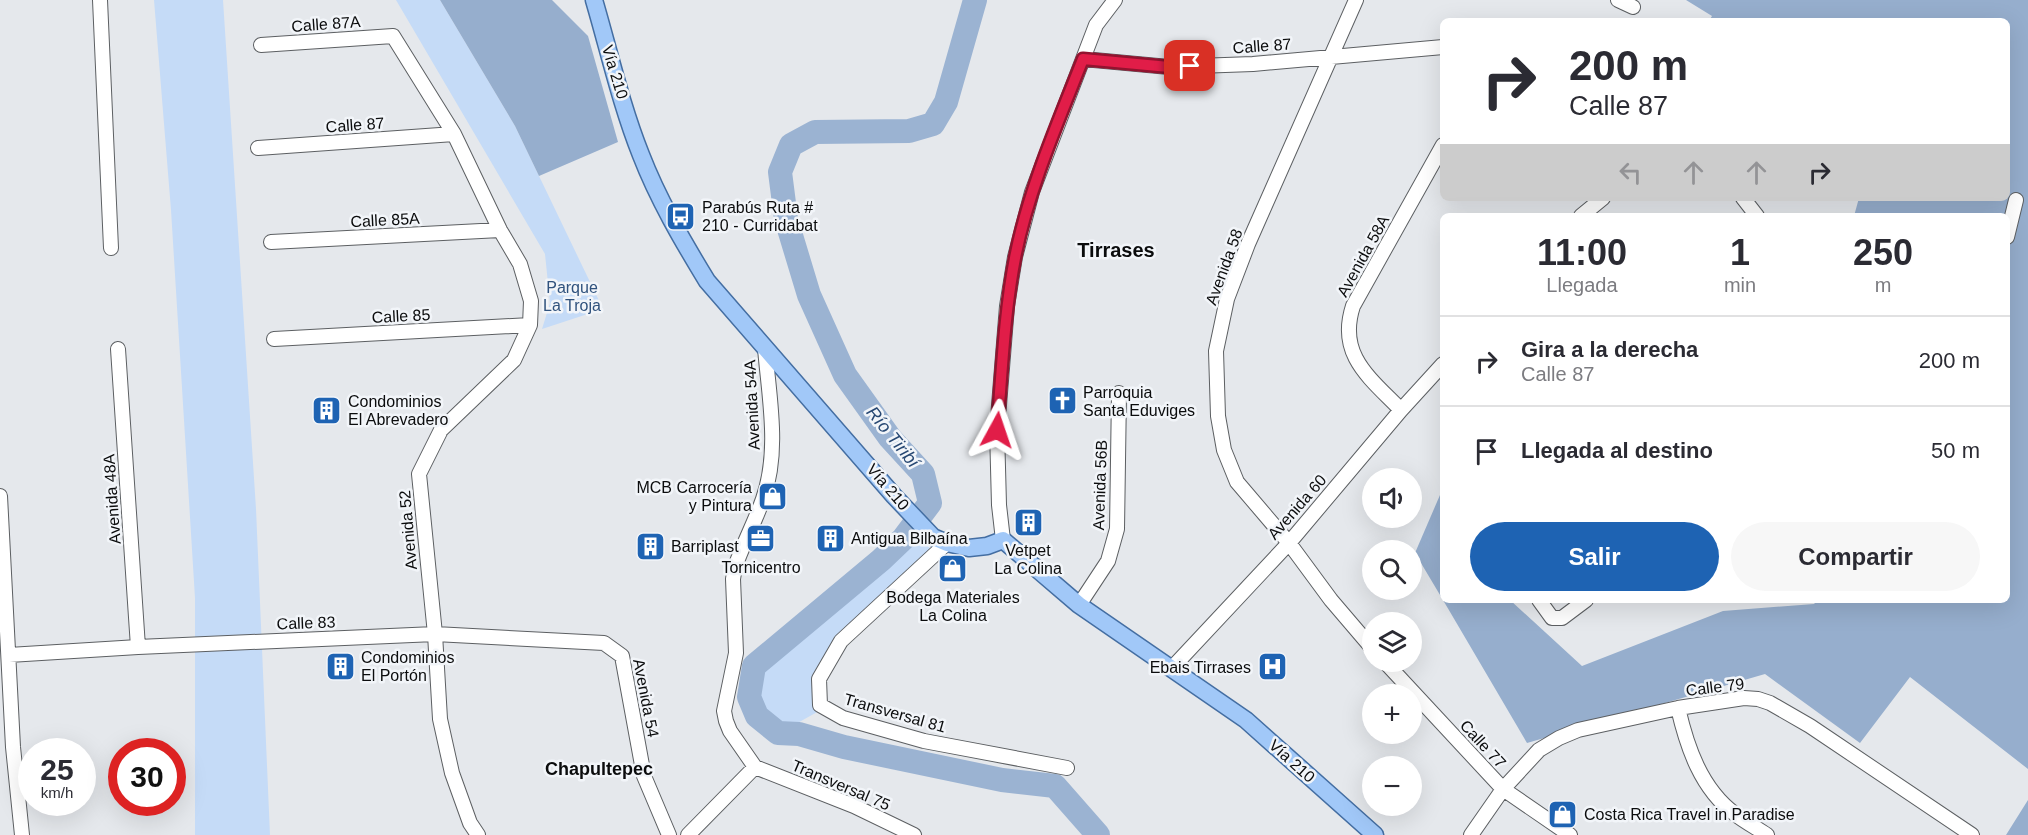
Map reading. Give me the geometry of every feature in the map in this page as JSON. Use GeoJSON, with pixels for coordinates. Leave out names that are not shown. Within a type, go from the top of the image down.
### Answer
{"type":"FeatureCollection","features":[{"type":"Feature","properties":{"kind":"main road","name":"Vía 210"},"geometry":{"type":"LineString","coordinates":[[594,0],[640,154],[663,206],[707,281],[894,496],[940,540]]}},
{"type":"Feature","properties":{"kind":"main road"},"geometry":{"type":"LineString","coordinates":[[940,540],[969,548],[987,546],[1003,540]]}},
{"type":"Feature","properties":{"kind":"main road","name":"Vía 210"},"geometry":{"type":"LineString","coordinates":[[1003,540],[1079,605],[1246,720],[1375,835]]}},
{"type":"Feature","properties":{"kind":"street"},"geometry":{"type":"LineString","coordinates":[[100,0],[111,248]]}},
{"type":"Feature","properties":{"kind":"street"},"geometry":{"type":"LineString","coordinates":[[1003,540],[999,505],[997,430],[1007,306],[1015,257],[1032,192],[1096,25],[1115,0]]}},
{"type":"Feature","properties":{"kind":"street","name":"Avenida 58"},"geometry":{"type":"LineString","coordinates":[[1289,543],[1237,482],[1224,450],[1218,417],[1216,351],[1227,299],[1248,244],[1356,0]]}},
{"type":"Feature","properties":{"kind":"street"},"geometry":{"type":"LineString","coordinates":[[1618,0],[1633,7]]}},
{"type":"Feature","properties":{"kind":"street","name":"Calle 87A"},"geometry":{"type":"LineString","coordinates":[[261,45],[393,36]]}},
{"type":"Feature","properties":{"kind":"street","name":"Avenida 52"},"geometry":{"type":"LineString","coordinates":[[393,36],[454,134],[500,230],[520,264],[531,301],[530,326],[514,360],[441,430],[419,474],[435,634],[440,719],[452,773],[470,823],[478,835]]}},
{"type":"Feature","properties":{"kind":"street","name":"Calle 87"},"geometry":{"type":"LineString","coordinates":[[1083,59],[1169,67],[1253,64],[1440,47]]}},
{"type":"Feature","properties":{"kind":"street","name":"Calle 87"},"geometry":{"type":"LineString","coordinates":[[258,148],[454,134]]}},
{"type":"Feature","properties":{"kind":"street","name":"Avenida 58A"},"geometry":{"type":"LineString","coordinates":[[1401,410],[1356,361],[1350,347],[1349,319],[1353,306],[1440,150]]}},
{"type":"Feature","properties":{"kind":"street"},"geometry":{"type":"LineString","coordinates":[[2010,225],[2016,200]]}},
{"type":"Feature","properties":{"kind":"street"},"geometry":{"type":"LineString","coordinates":[[1585,213],[1599,201]]}},
{"type":"Feature","properties":{"kind":"street"},"geometry":{"type":"LineString","coordinates":[[1745,201],[1755,213]]}},
{"type":"Feature","properties":{"kind":"street","name":"Calle 85A"},"geometry":{"type":"LineString","coordinates":[[272,242],[500,230]]}},
{"type":"Feature","properties":{"kind":"street","name":"Calle 85"},"geometry":{"type":"LineString","coordinates":[[274,339],[530,326]]}},
{"type":"Feature","properties":{"kind":"street","name":"Avenida 54A"},"geometry":{"type":"LineString","coordinates":[[754,767],[730,731],[724,711],[736,653],[733,592],[735,567],[763,498],[773,446],[773,419],[765,348]]}},
{"type":"Feature","properties":{"kind":"street","name":"Avenida 48A"},"geometry":{"type":"LineString","coordinates":[[118,349],[138,646]]}},
{"type":"Feature","properties":{"kind":"street","name":"Avenida 60"},"geometry":{"type":"LineString","coordinates":[[1172,668],[1289,543],[1440,367]]}},
{"type":"Feature","properties":{"kind":"street","name":"Avenida 56B"},"geometry":{"type":"LineString","coordinates":[[1079,605],[1108,561],[1117,529],[1119,393]]}},
{"type":"Feature","properties":{"kind":"street"},"geometry":{"type":"LineString","coordinates":[[0,496],[13,747],[22,835]]}},
{"type":"Feature","properties":{"kind":"street","name":"Transversal 81"},"geometry":{"type":"LineString","coordinates":[[940,540],[841,641],[819,679],[820,705],[843,718],[924,741],[1067,768]]}},
{"type":"Feature","properties":{"kind":"street"},"geometry":{"type":"LineString","coordinates":[[1289,543],[1331,600],[1362,636]]}},
{"type":"Feature","properties":{"kind":"street"},"geometry":{"type":"LineString","coordinates":[[1541,603],[1552,618],[1562,618],[1582,603]]}},
{"type":"Feature","properties":{"kind":"street","name":"Calle 83"},"geometry":{"type":"LineString","coordinates":[[9,655],[138,646],[435,634],[604,643]]}},
{"type":"Feature","properties":{"kind":"street","name":"Avenida 54"},"geometry":{"type":"LineString","coordinates":[[604,643],[622,656],[644,776],[669,835]]}},
{"type":"Feature","properties":{"kind":"street","name":"Calle 77"},"geometry":{"type":"LineString","coordinates":[[1393,672],[1503,789],[1570,835]]}},
{"type":"Feature","properties":{"kind":"street","name":"Calle 79"},"geometry":{"type":"LineString","coordinates":[[1471,835],[1503,789],[1539,750],[1559,738],[1578,730],[1677,708],[1744,698],[1770,703],[1810,726],[1972,835]]}},
{"type":"Feature","properties":{"kind":"street"},"geometry":{"type":"LineString","coordinates":[[1677,708],[1686,743],[1719,800],[1734,814],[1767,835]]}},
{"type":"Feature","properties":{"kind":"street"},"geometry":{"type":"LineString","coordinates":[[688,835],[754,767]]}},
{"type":"Feature","properties":{"kind":"street","name":"Transversal 75"},"geometry":{"type":"LineString","coordinates":[[754,767],[854,806],[914,835]]}},
{"type":"Feature","properties":{"kind":"green space"},"geometry":{"type":"Polygon","coordinates":[[[154,0],[223,0],[256,509],[270,835],[195,835],[195,598],[171,210],[154,0]]]}},
{"type":"Feature","properties":{"kind":"green space","name":"Parque La Troja"},"geometry":{"type":"Polygon","coordinates":[[[396,0],[440,0],[515,126],[603,309],[542,329],[550,303],[545,254],[396,0]]]}},
{"type":"Feature","properties":{"kind":"green space"},"geometry":{"type":"Polygon","coordinates":[[[918,537],[934,552],[839,638],[816,680],[819,711],[785,730],[760,709],[755,688],[761,664],[848,595],[898,559],[918,537]]]}},
{"type":"Feature","properties":{"kind":"shaded area"},"geometry":{"type":"Polygon","coordinates":[[[440,0],[552,0],[588,36],[618,142],[539,176],[515,126],[440,0]]]}},
{"type":"Feature","properties":{"kind":"shaded area"},"geometry":{"type":"Polygon","coordinates":[[[1686,0],[2028,0],[2028,769],[1910,677],[1860,743],[1765,674],[1527,743],[1445,603],[1513,603],[1582,666],[1723,611],[1815,603],[2010,603],[2010,213],[1855,213],[1858,201],[2010,201],[2010,18],[1711,18],[1712,16],[1686,0]]]}},
{"type":"Feature","properties":{"kind":"shaded area"},"geometry":{"type":"Polygon","coordinates":[[[1440,495],[1440,595],[1422,565],[1421,540],[1440,495]]]}},
{"type":"Feature","properties":{"kind":"shaded area"},"geometry":{"type":"Polygon","coordinates":[[[2028,800],[2028,835],[2006,835],[2028,800]]]}},
{"type":"Feature","properties":{"kind":"waterway","name":"Río Tiribí"},"geometry":{"type":"LineString","coordinates":[[975,0],[946,102],[933,124],[909,131],[815,132],[791,145],[780,172],[786,219],[809,295],[845,375],[890,438],[923,474],[930,503],[903,539],[881,560],[754,666],[749,697],[757,716],[778,733],[799,734],[844,747],[1002,780],[1055,786],[1098,835]]}},
{"type":"Feature","properties":{"kind":"place","name":"Parabús Ruta # 210 - Curridabat"},"geometry":{"type":"Point","coordinates":[681,216]}},
{"type":"Feature","properties":{"kind":"place","name":"Parroquia Santa Eduviges"},"geometry":{"type":"Point","coordinates":[1062,401]}},
{"type":"Feature","properties":{"kind":"place","name":"Condominios El Abrevadero"},"geometry":{"type":"Point","coordinates":[327,410]}},
{"type":"Feature","properties":{"kind":"place","name":"MCB Carrocería y Pintura"},"geometry":{"type":"Point","coordinates":[773,496]}},
{"type":"Feature","properties":{"kind":"place","name":"Vetpet La Colina"},"geometry":{"type":"Point","coordinates":[1028,522]}},
{"type":"Feature","properties":{"kind":"place","name":"Antigua Bilbaína"},"geometry":{"type":"Point","coordinates":[830,538]}},
{"type":"Feature","properties":{"kind":"place","name":"Tornicentro"},"geometry":{"type":"Point","coordinates":[761,539]}},
{"type":"Feature","properties":{"kind":"place","name":"Barriplast"},"geometry":{"type":"Point","coordinates":[650,546]}},
{"type":"Feature","properties":{"kind":"place","name":"Bodega Materiales La Colina"},"geometry":{"type":"Point","coordinates":[953,569]}},
{"type":"Feature","properties":{"kind":"place","name":"Condominios El Portón"},"geometry":{"type":"Point","coordinates":[340,666]}},
{"type":"Feature","properties":{"kind":"place","name":"Ebais Tirrases"},"geometry":{"type":"Point","coordinates":[1272,667]}},
{"type":"Feature","properties":{"kind":"place","name":"Costa Rica Travel in Paradise"},"geometry":{"type":"Point","coordinates":[1563,814]}},
{"type":"Feature","properties":{"kind":"district","name":"Tirrases"},"geometry":{"type":"Point","coordinates":[1116,250]}},
{"type":"Feature","properties":{"kind":"district","name":"Chapultepec"},"geometry":{"type":"Point","coordinates":[599,769]}},
{"type":"Feature","properties":{"kind":"route"},"geometry":{"type":"LineString","coordinates":[[997,430],[1007,306],[1015,257],[1032,192],[1083,59],[1169,67],[1190,66]]}}]}
